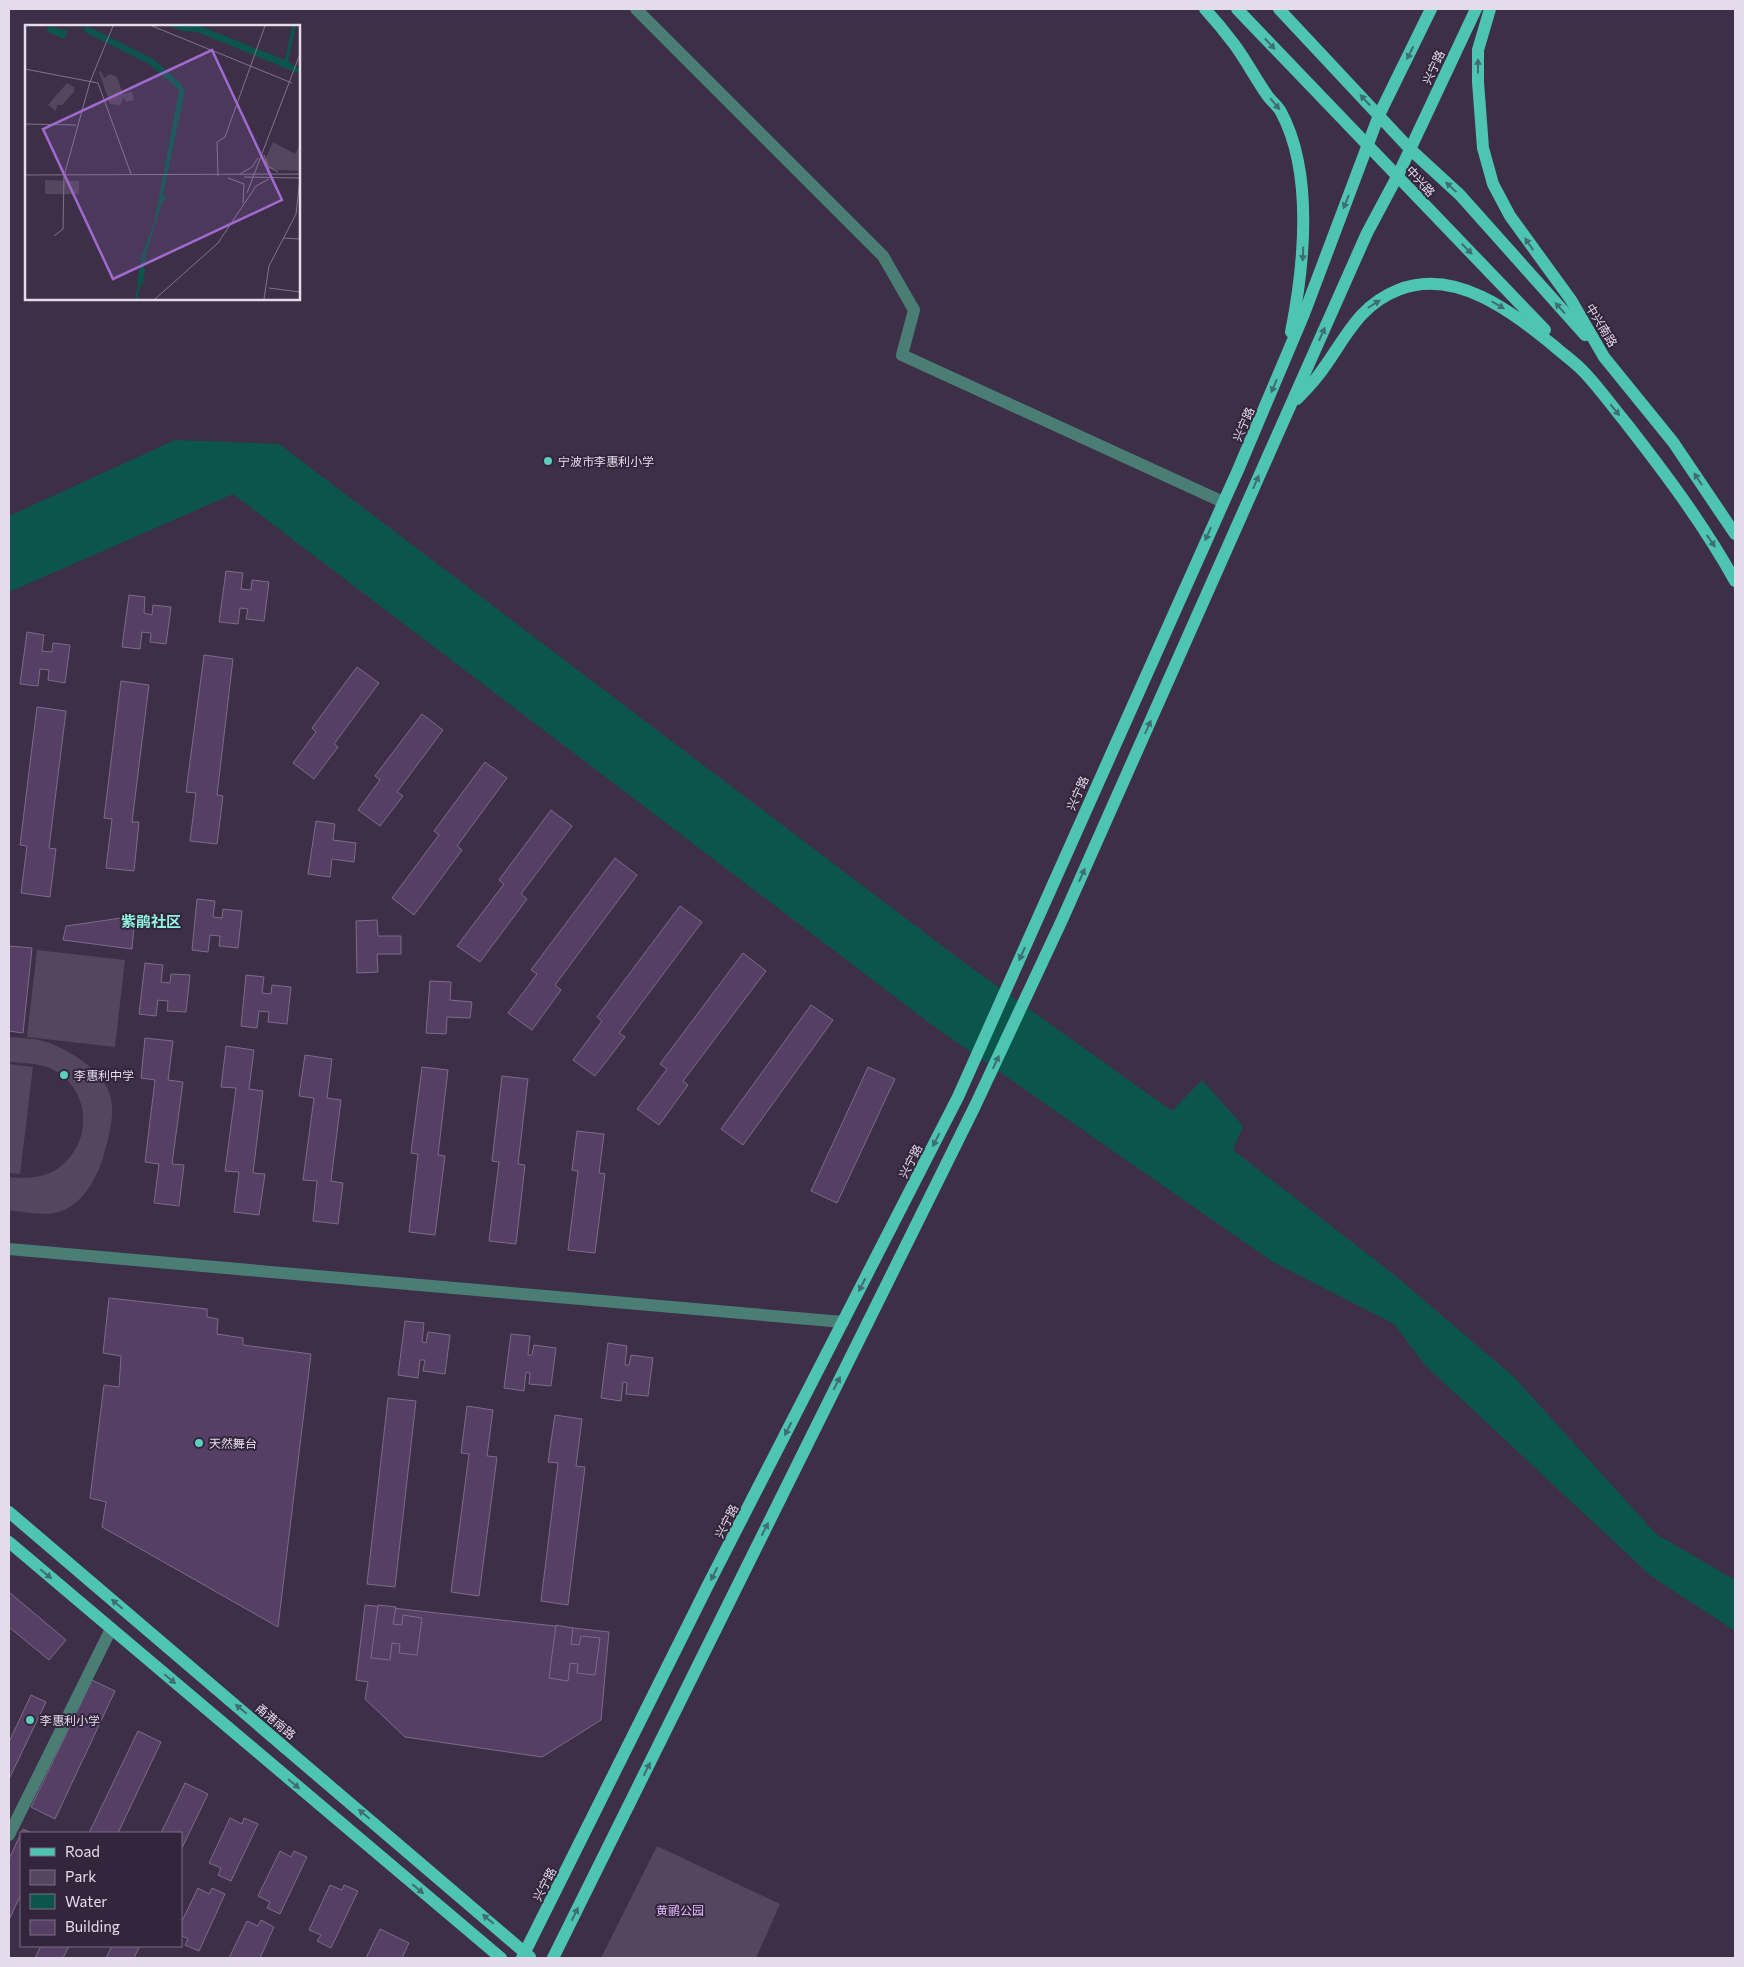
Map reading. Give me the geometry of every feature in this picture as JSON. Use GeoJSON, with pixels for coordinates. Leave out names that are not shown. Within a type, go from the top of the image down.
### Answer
{"type":"FeatureCollection","features":[{"type":"Feature","properties":{"kind":"main road","name":"兴宁路"},"geometry":{"type":"LineString","coordinates":[[1205,9],[1234,43],[1267,95],[1280,111],[1292,136],[1299,173],[1303,252],[1301,284],[1285,358]]}},
{"type":"Feature","properties":{"kind":"main road","name":"中兴路"},"geometry":{"type":"LineString","coordinates":[[1237,9],[1398,175],[1441,224],[1584,372]]}},
{"type":"Feature","properties":{"kind":"main road","name":"中兴路"},"geometry":{"type":"LineString","coordinates":[[1279,9],[1410,149],[1460,195],[1604,357]]}},
{"type":"Feature","properties":{"kind":"main road","name":"兴宁路"},"geometry":{"type":"LineString","coordinates":[[526,1956],[843,1322],[958,1097],[1223,502],[1285,358],[1369,147],[1379,115],[1431,9]]}},
{"type":"Feature","properties":{"kind":"main road","name":"兴宁路"},"geometry":{"type":"LineString","coordinates":[[553,1958],[976,1106],[1062,920],[1367,232],[1398,175],[1476,9]]}},
{"type":"Feature","properties":{"kind":"main road","name":"中兴南路"},"geometry":{"type":"LineString","coordinates":[[1490,9],[1478,50],[1479,114],[1483,148],[1493,184],[1510,216],[1571,300],[1604,357],[1673,442],[1735,534]]}},
{"type":"Feature","properties":{"kind":"main road","name":"兴宁路"},"geometry":{"type":"LineString","coordinates":[[1289,409],[1318,376],[1342,338],[1369,306],[1398,290],[1419,285],[1447,285],[1480,295],[1519,317],[1584,372]]}},
{"type":"Feature","properties":{"kind":"main road"},"geometry":{"type":"LineString","coordinates":[[1584,372],[1653,457],[1719,552],[1735,581]]}},
{"type":"Feature","properties":{"kind":"main road","name":"甬港南路"},"geometry":{"type":"LineString","coordinates":[[9,1512],[526,1956]]}},
{"type":"Feature","properties":{"kind":"main road"},"geometry":{"type":"LineString","coordinates":[[9,1542],[501,1958]]}},
{"type":"Feature","properties":{"kind":"street"},"geometry":{"type":"LineString","coordinates":[[636,9],[883,256],[914,310],[902,355],[1223,502]]}},
{"type":"Feature","properties":{"kind":"street"},"geometry":{"type":"LineString","coordinates":[[9,1249],[843,1322]]}},
{"type":"Feature","properties":{"kind":"street"},"geometry":{"type":"LineString","coordinates":[[9,1835],[111,1629]]}},
{"type":"Feature","properties":{"kind":"green space"},"geometry":{"type":"Polygon","coordinates":[[[37,950],[125,960],[115,1047],[27,1037],[37,950]]]}},
{"type":"Feature","properties":{"kind":"green space"},"geometry":{"type":"Polygon","coordinates":[[[9,1037],[39,1040],[71,1053],[101,1078],[111,1098],[110,1128],[97,1174],[77,1202],[56,1213],[42,1214],[9,1210],[9,1177],[34,1177],[46,1174],[57,1169],[69,1159],[82,1133],[83,1118],[81,1104],[76,1091],[67,1079],[54,1070],[32,1064],[9,1062],[9,1037]]]}},
{"type":"Feature","properties":{"kind":"green space"},"geometry":{"type":"Polygon","coordinates":[[[9,1064],[33,1067],[20,1174],[9,1173],[9,1064]]]}},
{"type":"Feature","properties":{"kind":"green space","name":"黄鹂公园"},"geometry":{"type":"Polygon","coordinates":[[[657,1846],[780,1904],[756,1958],[601,1958],[657,1846]]]}},
{"type":"Feature","properties":{"kind":"water"},"geometry":{"type":"Polygon","coordinates":[[[175,440],[279,444],[962,961],[1172,1111],[1202,1080],[1243,1126],[1233,1150],[1392,1273],[1514,1377],[1656,1534],[1735,1580],[1735,1631],[1651,1576],[1425,1365],[1394,1324],[1273,1262],[932,1025],[233,494],[9,592],[9,516],[175,440]]]}},
{"type":"Feature","properties":{"kind":"building"},"geometry":{"type":"Polygon","coordinates":[[[226,571],[243,573],[241,589],[251,590],[252,580],[269,582],[264,621],[246,619],[248,609],[240,608],[238,624],[219,622],[226,571]]]}},
{"type":"Feature","properties":{"kind":"building"},"geometry":{"type":"Polygon","coordinates":[[[129,595],[145,597],[144,613],[152,615],[153,605],[171,607],[166,644],[150,642],[151,633],[142,632],[140,649],[122,647],[129,595]]]}},
{"type":"Feature","properties":{"kind":"building"},"geometry":{"type":"Polygon","coordinates":[[[27,632],[44,635],[42,651],[52,652],[53,643],[70,645],[65,683],[48,680],[49,670],[40,669],[38,686],[20,684],[27,632]]]}},
{"type":"Feature","properties":{"kind":"building"},"geometry":{"type":"Polygon","coordinates":[[[204,655],[233,659],[217,795],[223,796],[217,844],[190,841],[196,793],[186,792],[204,655]]]}},
{"type":"Feature","properties":{"kind":"building"},"geometry":{"type":"Polygon","coordinates":[[[357,667],[379,683],[334,744],[338,747],[314,779],[293,763],[316,732],[312,728],[357,667]]]}},
{"type":"Feature","properties":{"kind":"building"},"geometry":{"type":"Polygon","coordinates":[[[121,681],[149,685],[132,822],[139,822],[134,871],[106,868],[112,819],[104,818],[121,681]]]}},
{"type":"Feature","properties":{"kind":"building"},"geometry":{"type":"Polygon","coordinates":[[[37,707],[66,711],[49,848],[56,849],[50,897],[21,893],[27,846],[20,845],[37,707]]]}},
{"type":"Feature","properties":{"kind":"building"},"geometry":{"type":"Polygon","coordinates":[[[422,714],[443,730],[397,792],[403,796],[380,826],[358,810],[380,780],[375,776],[422,714]]]}},
{"type":"Feature","properties":{"kind":"building"},"geometry":{"type":"Polygon","coordinates":[[[485,762],[507,778],[457,846],[462,850],[414,915],[392,898],[439,835],[434,831],[485,762]]]}},
{"type":"Feature","properties":{"kind":"building"},"geometry":{"type":"Polygon","coordinates":[[[551,810],[572,826],[521,894],[527,899],[480,962],[457,946],[504,884],[499,880],[551,810]]]}},
{"type":"Feature","properties":{"kind":"building"},"geometry":{"type":"Polygon","coordinates":[[[316,821],[335,824],[333,840],[356,843],[354,862],[332,859],[330,877],[308,874],[316,821]]]}},
{"type":"Feature","properties":{"kind":"building"},"geometry":{"type":"Polygon","coordinates":[[[615,858],[637,875],[555,985],[561,990],[532,1030],[508,1013],[537,974],[531,970],[615,858]]]}},
{"type":"Feature","properties":{"kind":"building"},"geometry":{"type":"Polygon","coordinates":[[[197,899],[215,901],[213,917],[222,918],[223,909],[242,911],[238,948],[219,946],[220,936],[210,935],[208,952],[192,950],[197,899]]]}},
{"type":"Feature","properties":{"kind":"building"},"geometry":{"type":"Polygon","coordinates":[[[680,906],[702,922],[619,1033],[625,1037],[595,1076],[573,1060],[602,1021],[597,1017],[680,906]]]}},
{"type":"Feature","properties":{"kind":"building"},"geometry":{"type":"Polygon","coordinates":[[[135,916],[132,949],[63,940],[66,926],[135,916]]]}},
{"type":"Feature","properties":{"kind":"building"},"geometry":{"type":"Polygon","coordinates":[[[377,920],[378,936],[401,936],[401,954],[377,954],[378,972],[357,973],[356,921],[377,920]]]}},
{"type":"Feature","properties":{"kind":"building"},"geometry":{"type":"Polygon","coordinates":[[[9,946],[32,948],[23,1033],[9,1031],[9,946]]]}},
{"type":"Feature","properties":{"kind":"building"},"geometry":{"type":"Polygon","coordinates":[[[743,953],[766,971],[683,1081],[688,1085],[659,1125],[637,1109],[667,1069],[660,1064],[743,953]]]}},
{"type":"Feature","properties":{"kind":"building"},"geometry":{"type":"Polygon","coordinates":[[[145,963],[163,965],[161,982],[170,983],[171,974],[190,975],[186,1012],[167,1011],[168,1001],[158,1000],[156,1016],[139,1014],[145,963]]]}},
{"type":"Feature","properties":{"kind":"building"},"geometry":{"type":"Polygon","coordinates":[[[246,975],[264,977],[262,993],[271,994],[272,985],[291,987],[287,1024],[268,1022],[269,1012],[259,1011],[257,1028],[241,1026],[246,975]]]}},
{"type":"Feature","properties":{"kind":"building"},"geometry":{"type":"Polygon","coordinates":[[[430,981],[451,982],[450,1000],[472,1002],[470,1018],[447,1017],[446,1034],[426,1033],[430,981]]]}},
{"type":"Feature","properties":{"kind":"building"},"geometry":{"type":"Polygon","coordinates":[[[811,1005],[833,1020],[743,1145],[721,1129],[811,1005]]]}},
{"type":"Feature","properties":{"kind":"building"},"geometry":{"type":"Polygon","coordinates":[[[145,1038],[173,1041],[168,1080],[183,1082],[172,1164],[184,1165],[179,1206],[154,1203],[159,1164],[145,1162],[155,1080],[141,1078],[145,1038]]]}},
{"type":"Feature","properties":{"kind":"building"},"geometry":{"type":"Polygon","coordinates":[[[226,1046],[254,1050],[249,1089],[263,1091],[253,1173],[265,1174],[259,1215],[234,1212],[239,1172],[225,1171],[236,1088],[221,1087],[226,1046]]]}},
{"type":"Feature","properties":{"kind":"building"},"geometry":{"type":"Polygon","coordinates":[[[305,1055],[332,1059],[327,1098],[341,1100],[331,1181],[343,1183],[338,1224],[313,1221],[317,1181],[303,1180],[314,1098],[299,1096],[305,1055]]]}},
{"type":"Feature","properties":{"kind":"building"},"geometry":{"type":"Polygon","coordinates":[[[422,1067],[448,1070],[438,1155],[445,1156],[435,1235],[409,1232],[418,1154],[411,1153],[422,1067]]]}},
{"type":"Feature","properties":{"kind":"building"},"geometry":{"type":"Polygon","coordinates":[[[868,1067],[895,1079],[837,1203],[811,1191],[868,1067]]]}},
{"type":"Feature","properties":{"kind":"building"},"geometry":{"type":"Polygon","coordinates":[[[502,1076],[528,1079],[518,1164],[525,1165],[516,1244],[489,1241],[499,1162],[492,1161],[502,1076]]]}},
{"type":"Feature","properties":{"kind":"building"},"geometry":{"type":"Polygon","coordinates":[[[577,1131],[604,1134],[599,1173],[605,1174],[595,1253],[568,1250],[578,1171],[572,1170],[577,1131]]]}},
{"type":"Feature","properties":{"kind":"building","name":"天然舞台"},"geometry":{"type":"Polygon","coordinates":[[[109,1298],[207,1309],[207,1317],[218,1319],[217,1334],[243,1338],[243,1345],[311,1354],[278,1627],[102,1527],[106,1502],[90,1498],[104,1385],[119,1387],[121,1356],[103,1353],[109,1298]]]}},
{"type":"Feature","properties":{"kind":"building"},"geometry":{"type":"Polygon","coordinates":[[[405,1321],[424,1323],[422,1342],[426,1343],[428,1332],[450,1335],[445,1374],[423,1371],[425,1360],[420,1360],[418,1378],[398,1375],[405,1321]]]}},
{"type":"Feature","properties":{"kind":"building"},"geometry":{"type":"Polygon","coordinates":[[[511,1334],[530,1336],[528,1355],[532,1355],[534,1345],[556,1348],[551,1386],[529,1384],[530,1373],[526,1372],[524,1391],[504,1388],[511,1334]]]}},
{"type":"Feature","properties":{"kind":"building"},"geometry":{"type":"Polygon","coordinates":[[[608,1343],[627,1346],[625,1365],[629,1365],[631,1355],[653,1358],[648,1396],[626,1394],[627,1383],[623,1382],[621,1401],[601,1398],[608,1343]]]}},
{"type":"Feature","properties":{"kind":"building"},"geometry":{"type":"Polygon","coordinates":[[[388,1398],[416,1401],[395,1587],[367,1584],[388,1398]]]}},
{"type":"Feature","properties":{"kind":"building"},"geometry":{"type":"Polygon","coordinates":[[[467,1406],[493,1410],[487,1456],[497,1457],[479,1596],[451,1592],[469,1454],[461,1453],[467,1406]]]}},
{"type":"Feature","properties":{"kind":"building"},"geometry":{"type":"Polygon","coordinates":[[[555,1415],[582,1419],[576,1466],[585,1467],[568,1605],[541,1601],[558,1463],[548,1462],[555,1415]]]}},
{"type":"Feature","properties":{"kind":"building"},"geometry":{"type":"Polygon","coordinates":[[[9,1592],[66,1640],[49,1660],[9,1627],[9,1592]]]}},
{"type":"Feature","properties":{"kind":"building"},"geometry":{"type":"Polygon","coordinates":[[[365,1605],[609,1632],[601,1720],[542,1757],[405,1737],[365,1699],[368,1682],[356,1680],[365,1605]]]}},
{"type":"Feature","properties":{"kind":"building"},"geometry":{"type":"Polygon","coordinates":[[[378,1605],[396,1607],[393,1624],[402,1625],[403,1615],[422,1618],[417,1655],[399,1653],[400,1644],[392,1643],[390,1660],[371,1658],[378,1605]]]}},
{"type":"Feature","properties":{"kind":"building"},"geometry":{"type":"Polygon","coordinates":[[[556,1625],[573,1628],[571,1644],[579,1645],[581,1636],[600,1638],[595,1675],[577,1673],[578,1664],[570,1663],[568,1681],[549,1678],[556,1625]]]}},
{"type":"Feature","properties":{"kind":"building"},"geometry":{"type":"Polygon","coordinates":[[[92,1680],[115,1691],[55,1819],[31,1807],[92,1680]]]}},
{"type":"Feature","properties":{"kind":"building"},"geometry":{"type":"Polygon","coordinates":[[[31,1695],[46,1702],[9,1779],[9,1742],[31,1695]]]}},
{"type":"Feature","properties":{"kind":"building"},"geometry":{"type":"Polygon","coordinates":[[[138,1731],[161,1742],[118,1832],[89,1832],[138,1731]]]}},
{"type":"Feature","properties":{"kind":"building"},"geometry":{"type":"Polygon","coordinates":[[[185,1783],[208,1794],[182,1848],[182,1832],[161,1832],[185,1783]]]}},
{"type":"Feature","properties":{"kind":"building"},"geometry":{"type":"Polygon","coordinates":[[[230,1818],[242,1824],[244,1818],[258,1824],[231,1881],[218,1875],[221,1868],[209,1863],[230,1818]]]}},
{"type":"Feature","properties":{"kind":"building"},"geometry":{"type":"Polygon","coordinates":[[[20,1835],[20,1896],[9,1920],[9,1859],[20,1835]]]}},
{"type":"Feature","properties":{"kind":"building"},"geometry":{"type":"Polygon","coordinates":[[[280,1851],[291,1857],[294,1851],[307,1857],[280,1914],[267,1908],[270,1902],[258,1896],[280,1851]]]}},
{"type":"Feature","properties":{"kind":"building"},"geometry":{"type":"Polygon","coordinates":[[[330,1885],[342,1890],[344,1885],[358,1891],[331,1948],[317,1941],[321,1935],[309,1930],[330,1885]]]}},
{"type":"Feature","properties":{"kind":"building"},"geometry":{"type":"Polygon","coordinates":[[[198,1888],[209,1894],[212,1888],[225,1894],[199,1951],[185,1945],[188,1939],[182,1936],[182,1921],[198,1888]]]}},
{"type":"Feature","properties":{"kind":"building"},"geometry":{"type":"Polygon","coordinates":[[[261,1920],[274,1927],[260,1958],[229,1958],[247,1921],[258,1926],[261,1920]]]}},
{"type":"Feature","properties":{"kind":"building"},"geometry":{"type":"Polygon","coordinates":[[[380,1929],[409,1943],[402,1958],[366,1958],[380,1929]]]}},
{"type":"Feature","properties":{"kind":"building"},"geometry":{"type":"Polygon","coordinates":[[[40,1947],[68,1947],[63,1958],[35,1958],[40,1947]]]}},
{"type":"Feature","properties":{"kind":"building"},"geometry":{"type":"Polygon","coordinates":[[[112,1947],[140,1947],[134,1958],[106,1958],[112,1947]]]}},
{"type":"Feature","properties":{"kind":"place","name":"宁波市李惠利小学"},"geometry":{"type":"Point","coordinates":[548,461]}},
{"type":"Feature","properties":{"kind":"place","name":"李惠利中学"},"geometry":{"type":"Point","coordinates":[64,1075]}},
{"type":"Feature","properties":{"kind":"place","name":"天然舞台"},"geometry":{"type":"Point","coordinates":[199,1443]}},
{"type":"Feature","properties":{"kind":"place","name":"李惠利小学"},"geometry":{"type":"Point","coordinates":[30,1720]}},
{"type":"Feature","properties":{"kind":"district","name":"紫鹃社区"},"geometry":{"type":"Point","coordinates":[151,921]}}]}
